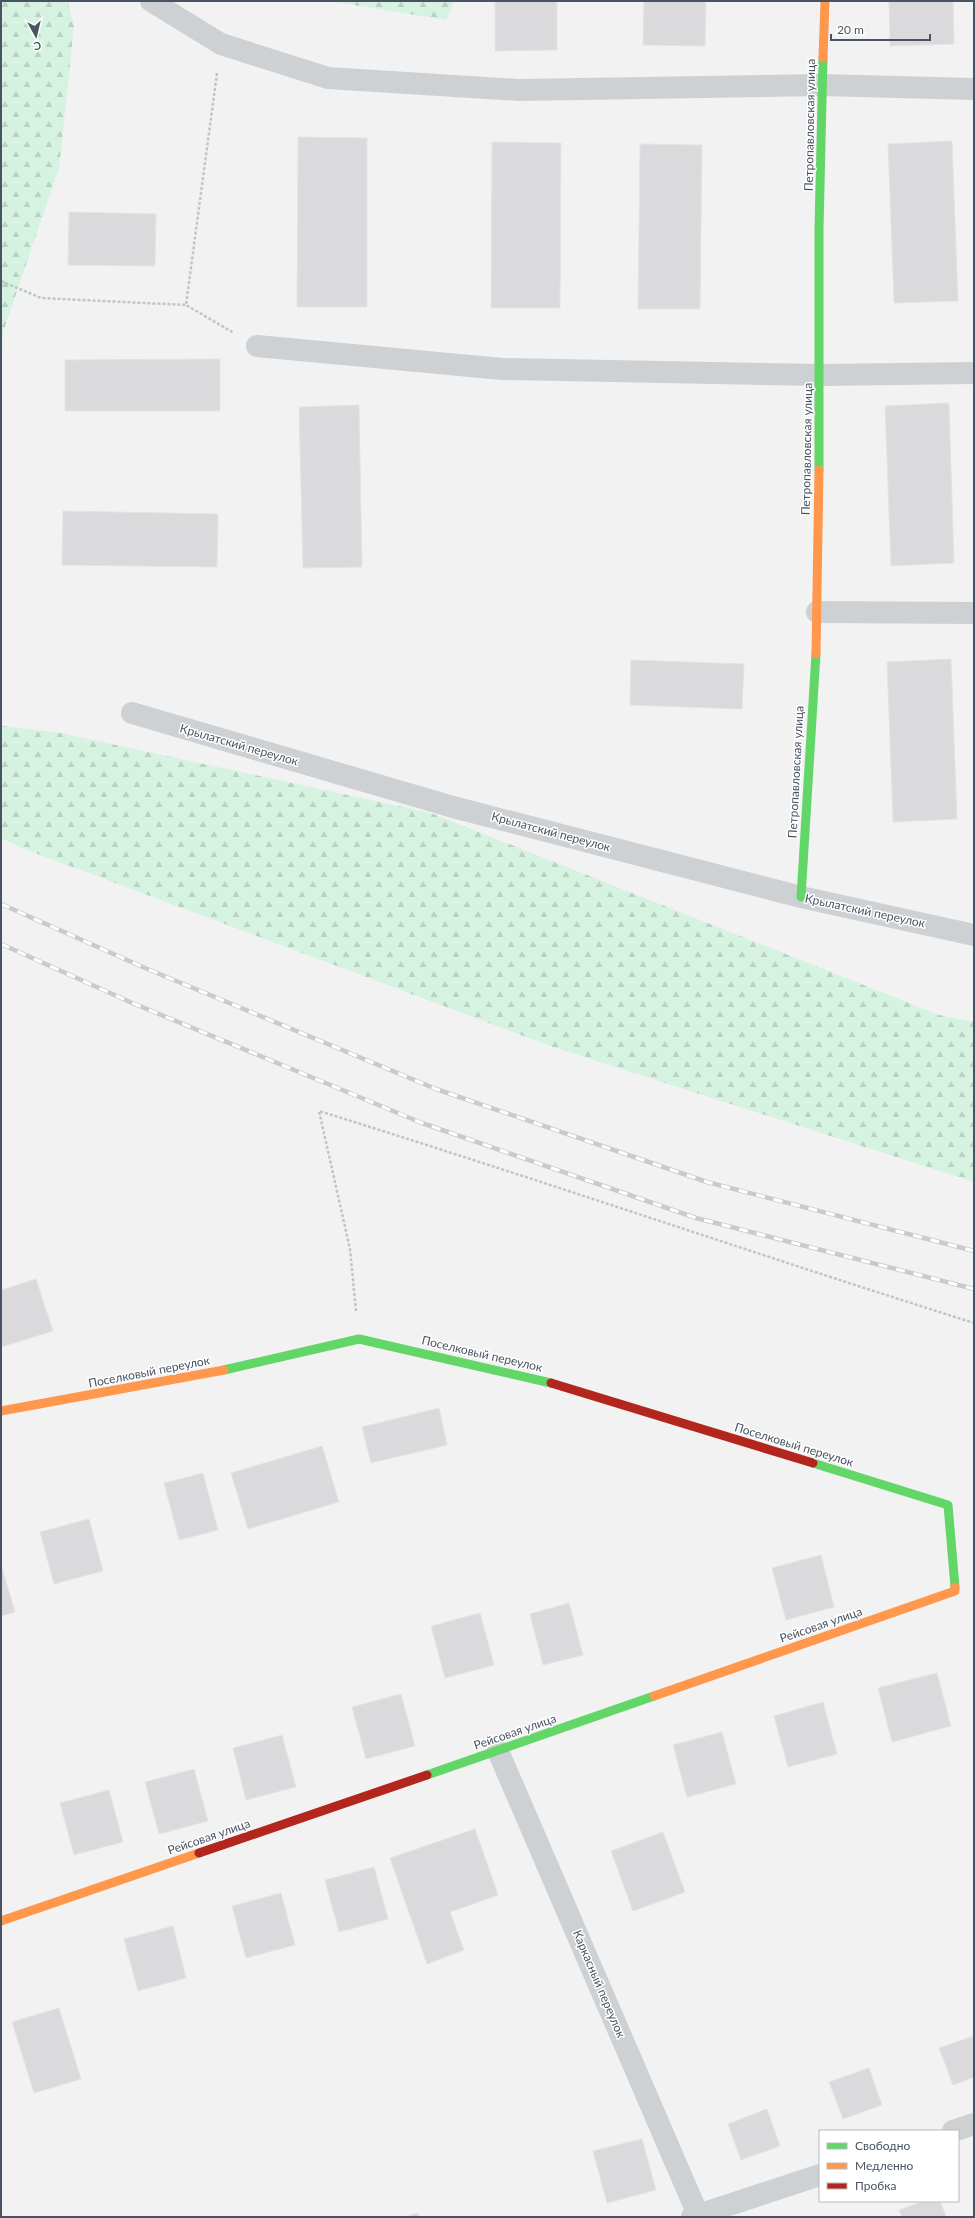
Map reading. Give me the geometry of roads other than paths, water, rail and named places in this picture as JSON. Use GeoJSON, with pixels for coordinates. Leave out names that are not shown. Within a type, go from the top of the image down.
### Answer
{"type":"FeatureCollection","features":[{"type":"Feature","properties":{"kind":"street"},"geometry":{"type":"LineString","coordinates":[[151,1],[221,44],[328,78],[519,90],[821,86],[974,89]]}},
{"type":"Feature","properties":{"kind":"street","name":"Петропавловская улица"},"geometry":{"type":"LineString","coordinates":[[801,897],[817,612],[821,375],[821,86],[826,1]]}},
{"type":"Feature","properties":{"kind":"street"},"geometry":{"type":"LineString","coordinates":[[257,346],[502,369],[821,375],[974,373]]}},
{"type":"Feature","properties":{"kind":"street"},"geometry":{"type":"LineString","coordinates":[[817,612],[974,613]]}},
{"type":"Feature","properties":{"kind":"street","name":"Крылатский переулок"},"geometry":{"type":"LineString","coordinates":[[132,713],[453,807],[801,897],[974,935]]}},
{"type":"Feature","properties":{"kind":"street","name":"Поселковый переулок"},"geometry":{"type":"LineString","coordinates":[[1,1412],[199,1376],[359,1339],[542,1380],[948,1505]]}},
{"type":"Feature","properties":{"kind":"street","name":"Рейсовая улица"},"geometry":{"type":"LineString","coordinates":[[1,1921],[956,1591],[948,1505]]}},
{"type":"Feature","properties":{"kind":"street","name":"Каркасный переулок"},"geometry":{"type":"LineString","coordinates":[[498,1750],[696,2216]]}},
{"type":"Feature","properties":{"kind":"street"},"geometry":{"type":"LineString","coordinates":[[956,2130],[974,2124]]}},
{"type":"Feature","properties":{"kind":"street"},"geometry":{"type":"LineString","coordinates":[[696,2216],[819,2175]]}},
{"type":"Feature","properties":{"kind":"railway"},"geometry":{"type":"LineString","coordinates":[[1,904],[145,968],[436,1089],[707,1182],[974,1251]]}},
{"type":"Feature","properties":{"kind":"railway"},"geometry":{"type":"LineString","coordinates":[[1,944],[130,1002],[422,1123],[696,1218],[974,1289]]}}]}
